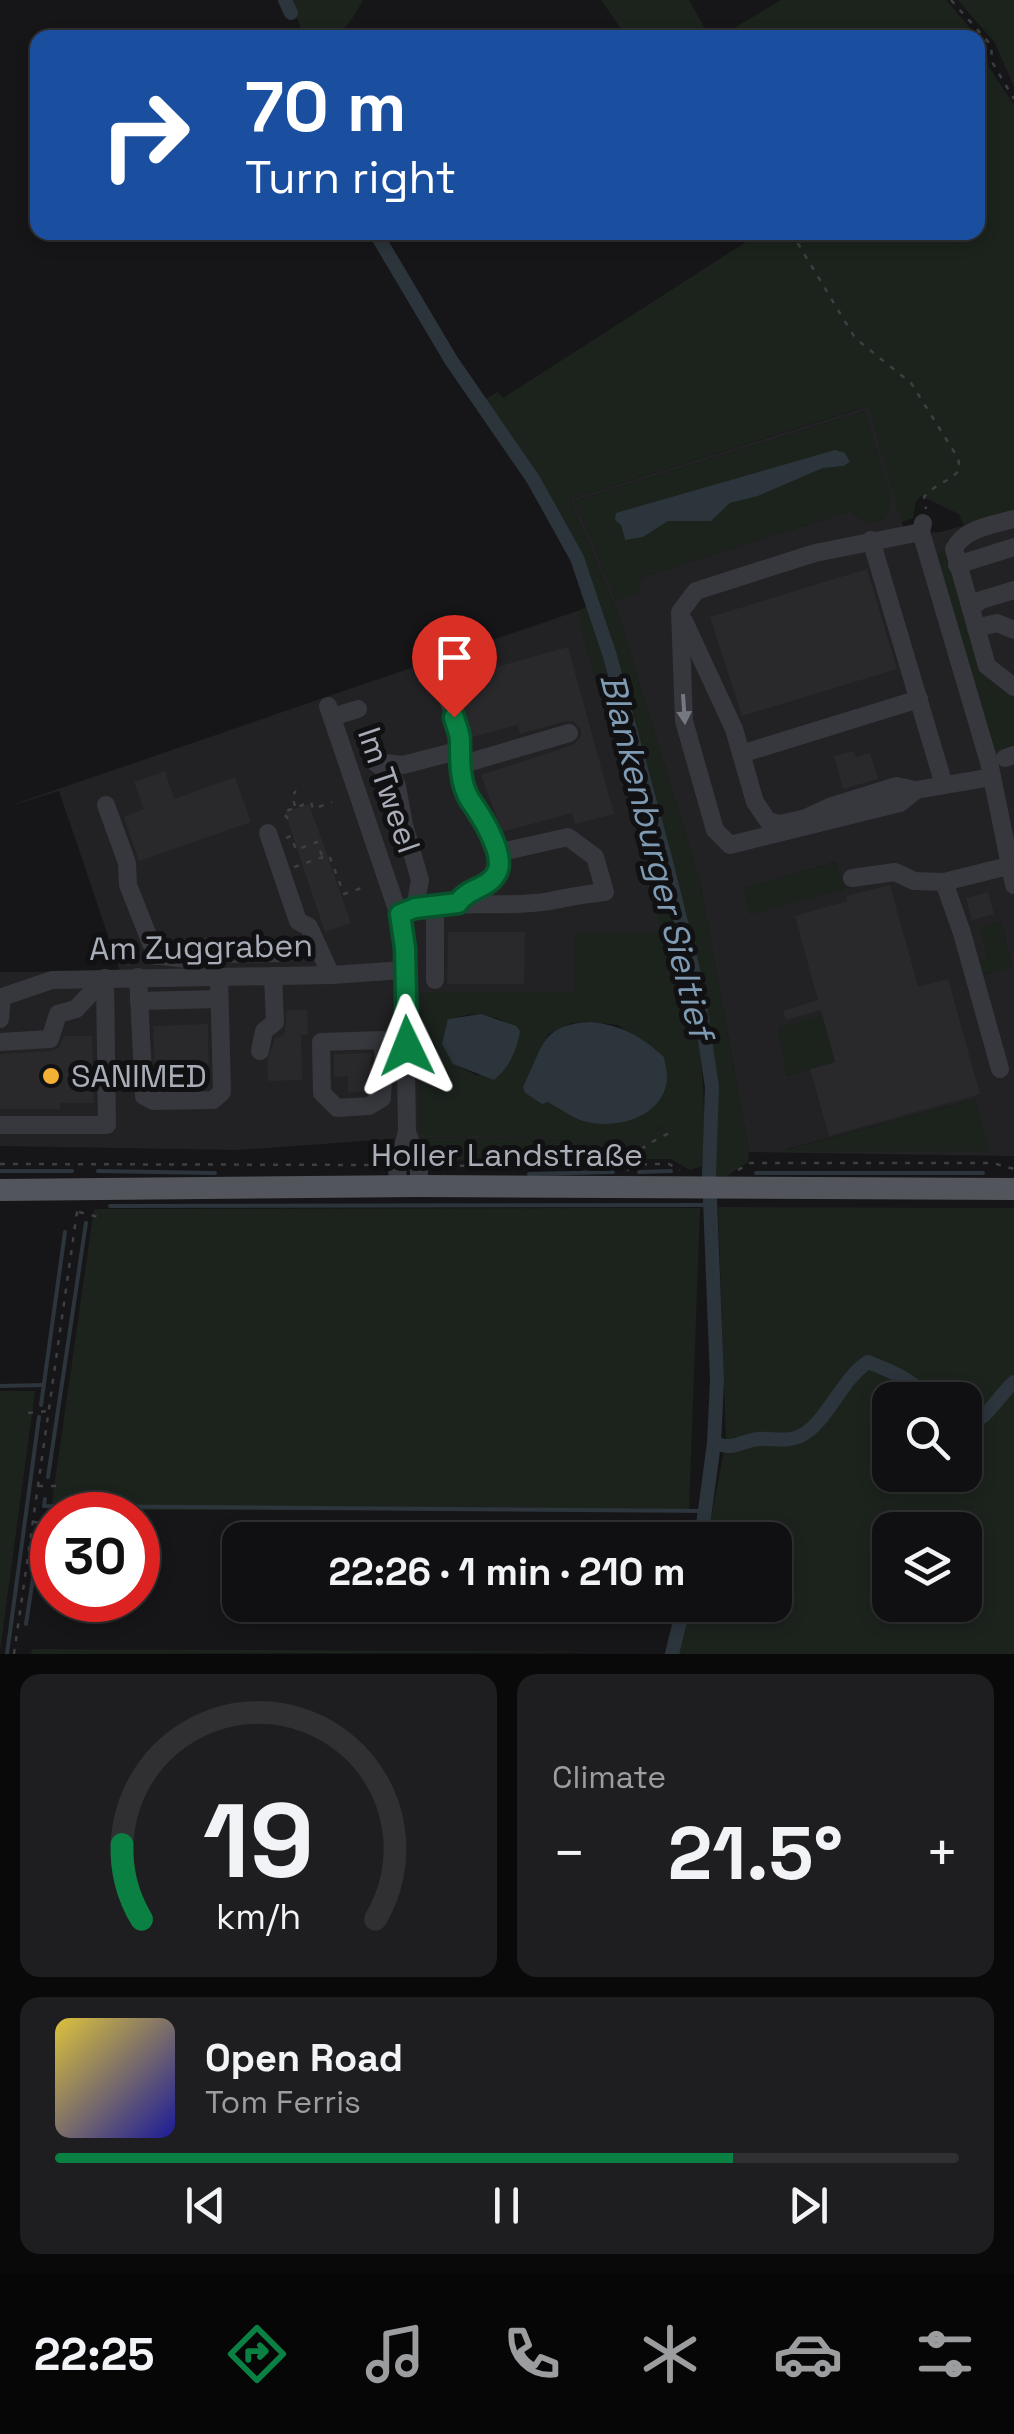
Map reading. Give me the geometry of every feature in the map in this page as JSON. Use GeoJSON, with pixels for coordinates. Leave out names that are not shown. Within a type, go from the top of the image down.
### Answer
{"type":"FeatureCollection","features":[{"type":"Feature","properties":{"kind":"main road","name":"Holler Landstraße"},"geometry":{"type":"LineString","coordinates":[[0,1190],[78,1201],[408,1176],[1014,1189]]}},
{"type":"Feature","properties":{"kind":"street"},"geometry":{"type":"LineString","coordinates":[[1014,519],[971,532],[954,549],[989,670],[1014,686]]}},
{"type":"Feature","properties":{"kind":"street"},"geometry":{"type":"LineString","coordinates":[[916,790],[900,804],[730,845],[715,830],[684,721],[680,612],[696,591],[816,553],[923,526],[992,777],[1014,885]]}},
{"type":"Feature","properties":{"kind":"street"},"geometry":{"type":"LineString","coordinates":[[871,540],[944,785]]}},
{"type":"Feature","properties":{"kind":"street"},"geometry":{"type":"LineString","coordinates":[[957,565],[1014,547]]}},
{"type":"Feature","properties":{"kind":"street"},"geometry":{"type":"LineString","coordinates":[[970,608],[981,600],[1014,590]]}},
{"type":"Feature","properties":{"kind":"street"},"geometry":{"type":"LineString","coordinates":[[680,612],[734,729],[762,814],[768,821],[780,824],[896,786],[916,790],[992,777]]}},
{"type":"Feature","properties":{"kind":"street"},"geometry":{"type":"LineString","coordinates":[[976,628],[996,624],[1014,630]]}},
{"type":"Feature","properties":{"kind":"street"},"geometry":{"type":"LineString","coordinates":[[446,695],[460,740],[458,758],[468,798],[480,809],[499,867],[492,880],[464,894],[458,903]]}},
{"type":"Feature","properties":{"kind":"street"},"geometry":{"type":"LineString","coordinates":[[741,754],[919,699]]}},
{"type":"Feature","properties":{"kind":"street","name":"Im Tweel"},"geometry":{"type":"LineString","coordinates":[[358,708],[330,712],[408,911],[404,930],[408,1176]]}},
{"type":"Feature","properties":{"kind":"street"},"geometry":{"type":"LineString","coordinates":[[349,768],[376,762],[403,765],[458,758],[569,733]]}},
{"type":"Feature","properties":{"kind":"street"},"geometry":{"type":"LineString","coordinates":[[376,762],[397,786],[420,880],[408,911]]}},
{"type":"Feature","properties":{"kind":"street"},"geometry":{"type":"LineString","coordinates":[[106,804],[127,864],[128,885],[156,956],[207,959],[214,954],[285,953],[316,944]]}},
{"type":"Feature","properties":{"kind":"street"},"geometry":{"type":"LineString","coordinates":[[408,911],[458,903],[550,901],[567,895],[605,892],[595,857],[568,837],[497,852]]}},
{"type":"Feature","properties":{"kind":"street"},"geometry":{"type":"LineString","coordinates":[[269,838],[298,921],[308,927],[332,975]]}},
{"type":"Feature","properties":{"kind":"street"},"geometry":{"type":"LineString","coordinates":[[852,878],[896,872],[914,881],[944,882],[1008,866]]}},
{"type":"Feature","properties":{"kind":"street"},"geometry":{"type":"LineString","coordinates":[[944,882],[1000,1069]]}},
{"type":"Feature","properties":{"kind":"street"},"geometry":{"type":"LineString","coordinates":[[434,980],[435,906]]}},
{"type":"Feature","properties":{"kind":"street","name":"Am Zuggraben"},"geometry":{"type":"LineString","coordinates":[[2,998],[52,980],[404,970]]}},
{"type":"Feature","properties":{"kind":"street"},"geometry":{"type":"LineString","coordinates":[[138,977],[144,1096],[152,1102],[213,1100],[222,1092],[219,976]]}},
{"type":"Feature","properties":{"kind":"street"},"geometry":{"type":"LineString","coordinates":[[260,1051],[264,1031],[274,1022],[273,976]]}},
{"type":"Feature","properties":{"kind":"street"},"geometry":{"type":"LineString","coordinates":[[0,1042],[50,1038],[58,1014],[76,1009],[104,978]]}},
{"type":"Feature","properties":{"kind":"street"},"geometry":{"type":"LineString","coordinates":[[0,1125],[108,1125],[104,978]]}},
{"type":"Feature","properties":{"kind":"street"},"geometry":{"type":"LineString","coordinates":[[0,1019],[2,998]]}},
{"type":"Feature","properties":{"kind":"street"},"geometry":{"type":"LineString","coordinates":[[139,1002],[219,1000]]}},
{"type":"Feature","properties":{"kind":"street"},"geometry":{"type":"LineString","coordinates":[[382,1040],[384,1062],[382,1098],[369,1106],[337,1108],[322,1094],[321,1042],[382,1040]]}},
{"type":"Feature","properties":{"kind":"street"},"geometry":{"type":"LineString","coordinates":[[384,1062],[407,1063]]}},
{"type":"Feature","properties":{"kind":"path"},"geometry":{"type":"LineString","coordinates":[[951,0],[977,30]]}},
{"type":"Feature","properties":{"kind":"path"},"geometry":{"type":"LineString","coordinates":[[985,39],[991,46],[992,62],[1014,99]]}},
{"type":"Feature","properties":{"kind":"path"},"geometry":{"type":"LineString","coordinates":[[796,240],[855,338],[910,384],[958,458],[960,469],[953,479],[931,489],[924,497],[923,526]]}},
{"type":"Feature","properties":{"kind":"path"},"geometry":{"type":"LineString","coordinates":[[295,807],[292,796],[296,791]]}},
{"type":"Feature","properties":{"kind":"path"},"geometry":{"type":"LineString","coordinates":[[288,819],[283,812],[295,807],[311,802],[313,809],[332,802]]}},
{"type":"Feature","properties":{"kind":"path"},"geometry":{"type":"LineString","coordinates":[[269,838],[291,836],[296,850],[317,842],[323,858]]}},
{"type":"Feature","properties":{"kind":"path"},"geometry":{"type":"LineString","coordinates":[[281,872],[329,855],[344,894],[362,888]]}},
{"type":"Feature","properties":{"kind":"path"},"geometry":{"type":"LineString","coordinates":[[628,1164],[638,1150],[675,1130]]}},
{"type":"Feature","properties":{"kind":"path"},"geometry":{"type":"LineString","coordinates":[[734,1180],[750,1163],[993,1163],[1014,1169]]}},
{"type":"Feature","properties":{"kind":"path"},"geometry":{"type":"LineString","coordinates":[[0,1164],[408,1176],[669,1164],[689,1180]]}},
{"type":"Feature","properties":{"kind":"path"},"geometry":{"type":"LineString","coordinates":[[37,1492],[78,1201],[102,1218]]}},
{"type":"Feature","properties":{"kind":"path"},"geometry":{"type":"LineString","coordinates":[[28,1413],[49,1411]]}},
{"type":"Feature","properties":{"kind":"path"},"geometry":{"type":"LineString","coordinates":[[38,1486],[61,1486]]}},
{"type":"Feature","properties":{"kind":"path"},"geometry":{"type":"LineString","coordinates":[[14,1654],[30,1543]]}},
{"type":"Feature","properties":{"kind":"shaded area"},"geometry":{"type":"Polygon","coordinates":[[[289,0],[363,0],[341,30],[302,30],[289,0]]]}},
{"type":"Feature","properties":{"kind":"shaded area"},"geometry":{"type":"Polygon","coordinates":[[[601,0],[689,0],[706,30],[622,30],[601,0]]]}},
{"type":"Feature","properties":{"kind":"shaded area"},"geometry":{"type":"Polygon","coordinates":[[[781,0],[946,0],[972,30],[731,30],[781,0]]]}},
{"type":"Feature","properties":{"kind":"shaded area"},"geometry":{"type":"Polygon","coordinates":[[[958,0],[1014,0],[1014,87],[995,43],[958,0]]]}},
{"type":"Feature","properties":{"kind":"shaded area"},"geometry":{"type":"Polygon","coordinates":[[[986,47],[989,67],[1014,105],[1014,511],[964,526],[959,514],[921,496],[913,518],[901,522],[868,406],[570,499],[619,617],[700,882],[749,1152],[748,1162],[727,1176],[712,1176],[716,1086],[706,1013],[634,727],[582,559],[539,480],[484,400],[498,392],[503,398],[749,240],[985,240],[986,47]]]}},
{"type":"Feature","properties":{"kind":"shaded area"},"geometry":{"type":"Polygon","coordinates":[[[869,406],[905,533],[941,532],[1014,511],[1014,523],[977,536],[1014,526],[1014,695],[995,685],[985,674],[948,549],[941,551],[937,559],[990,743],[1000,752],[1014,748],[1014,1156],[749,1152],[700,882],[619,617],[570,499],[869,406]],[[865,411],[575,501],[616,600],[637,594],[642,577],[851,511],[867,523],[885,518],[891,500],[865,411]],[[836,862],[744,888],[750,914],[844,889],[836,862]],[[1001,922],[980,928],[988,957],[977,961],[983,975],[1012,966],[1001,922]],[[822,1016],[779,1029],[787,1076],[835,1062],[822,1016]],[[975,1099],[786,1150],[989,1151],[975,1099]]]}},
{"type":"Feature","properties":{"kind":"shaded area"},"geometry":{"type":"Polygon","coordinates":[[[865,411],[892,500],[885,518],[867,523],[851,511],[642,577],[638,594],[616,601],[575,501],[865,411]],[[845,453],[621,525],[624,539],[643,537],[667,521],[711,521],[730,503],[758,496],[823,468],[843,466],[845,453]]]}},
{"type":"Feature","properties":{"kind":"shaded area"},"geometry":{"type":"Polygon","coordinates":[[[835,450],[845,453],[850,462],[823,468],[758,496],[730,503],[711,521],[668,521],[643,537],[625,540],[621,525],[615,520],[616,513],[835,450]]]}},
{"type":"Feature","properties":{"kind":"shaded area"},"geometry":{"type":"Polygon","coordinates":[[[947,548],[985,674],[995,685],[1014,695],[1014,748],[999,752],[990,743],[936,560],[947,548]]]}},
{"type":"Feature","properties":{"kind":"shaded area"},"geometry":{"type":"Polygon","coordinates":[[[588,605],[641,784],[685,962],[701,1062],[702,1166],[690,1170],[671,1159],[431,1161],[419,1137],[642,1141],[679,1115],[641,1140],[419,1135],[422,992],[573,992],[573,933],[661,933],[691,1060],[643,850],[580,623],[580,610],[588,605]],[[470,1014],[448,1019],[453,1064],[478,1076],[520,1031],[497,1018],[470,1014]],[[572,1023],[548,1034],[525,1093],[583,1120],[609,1125],[657,1102],[667,1081],[664,1057],[618,1025],[572,1023]]]}},
{"type":"Feature","properties":{"kind":"shaded area"},"geometry":{"type":"Polygon","coordinates":[[[580,610],[580,623],[643,850],[678,995],[691,1059],[692,1105],[642,1141],[419,1137],[239,1150],[0,1146],[0,972],[120,971],[59,791],[0,809],[580,610]],[[661,933],[574,992],[422,992],[419,1135],[689,1060],[661,933]]]}},
{"type":"Feature","properties":{"kind":"shaded area"},"geometry":{"type":"Polygon","coordinates":[[[837,862],[844,889],[750,915],[743,888],[837,862]]]}},
{"type":"Feature","properties":{"kind":"shaded area"},"geometry":{"type":"Polygon","coordinates":[[[1001,922],[1012,967],[982,975],[977,960],[988,957],[979,928],[1001,922]]]}},
{"type":"Feature","properties":{"kind":"shaded area"},"geometry":{"type":"Polygon","coordinates":[[[481,1014],[520,1031],[512,1058],[494,1080],[453,1064],[442,1044],[448,1019],[481,1014]]]}},
{"type":"Feature","properties":{"kind":"shaded area"},"geometry":{"type":"Polygon","coordinates":[[[822,1015],[835,1062],[786,1076],[779,1028],[822,1015]]]}},
{"type":"Feature","properties":{"kind":"shaded area"},"geometry":{"type":"Polygon","coordinates":[[[592,1022],[631,1033],[664,1057],[667,1079],[663,1094],[646,1113],[622,1122],[595,1123],[548,1102],[542,1104],[525,1093],[523,1087],[546,1040],[562,1027],[592,1022]]]}},
{"type":"Feature","properties":{"kind":"shaded area"},"geometry":{"type":"Polygon","coordinates":[[[975,1099],[990,1151],[781,1151],[975,1099]]]}},
{"type":"Feature","properties":{"kind":"shaded area"},"geometry":{"type":"Polygon","coordinates":[[[718,1207],[1014,1208],[1014,1654],[676,1654],[685,1622],[792,1622],[792,1522],[710,1522],[726,1440],[718,1207]]]}},
{"type":"Feature","properties":{"kind":"shaded area"},"geometry":{"type":"Polygon","coordinates":[[[700,1208],[689,1510],[160,1510],[160,1492],[54,1492],[94,1209],[700,1208]]]}},
{"type":"Feature","properties":{"kind":"shaded area"},"geometry":{"type":"Polygon","coordinates":[[[0,1391],[35,1391],[0,1651],[0,1391]]]}},
{"type":"Feature","properties":{"kind":"shaded area"},"geometry":{"type":"Polygon","coordinates":[[[32,1649],[659,1652],[31,1654],[32,1649]]]}},
{"type":"Feature","properties":{"kind":"building"},"geometry":{"type":"Polygon","coordinates":[[[867,569],[897,669],[742,716],[710,617],[867,569]]]}},
{"type":"Feature","properties":{"kind":"building"},"geometry":{"type":"Polygon","coordinates":[[[568,647],[614,814],[575,824],[572,813],[502,832],[481,775],[573,745],[581,737],[581,729],[573,721],[566,721],[520,734],[518,725],[472,737],[453,679],[568,647]]]}},
{"type":"Feature","properties":{"kind":"building"},"geometry":{"type":"Polygon","coordinates":[[[854,751],[856,757],[870,753],[878,779],[843,789],[834,756],[854,751]]]}},
{"type":"Feature","properties":{"kind":"building"},"geometry":{"type":"Polygon","coordinates":[[[165,771],[174,799],[235,777],[251,822],[139,861],[124,817],[144,809],[134,782],[165,771]]]}},
{"type":"Feature","properties":{"kind":"building"},"geometry":{"type":"Polygon","coordinates":[[[309,804],[351,923],[325,932],[285,812],[309,804]]]}},
{"type":"Feature","properties":{"kind":"building"},"geometry":{"type":"Polygon","coordinates":[[[890,885],[918,987],[948,979],[980,1094],[829,1136],[810,1069],[835,1062],[821,1010],[786,1020],[783,1011],[818,1000],[795,916],[847,901],[846,896],[890,885]]]}},
{"type":"Feature","properties":{"kind":"building"},"geometry":{"type":"Polygon","coordinates":[[[988,892],[994,914],[972,920],[966,898],[988,892]]]}},
{"type":"Feature","properties":{"kind":"building"},"geometry":{"type":"Polygon","coordinates":[[[448,932],[525,932],[524,984],[447,984],[448,932]]]}},
{"type":"Feature","properties":{"kind":"building"},"geometry":{"type":"Polygon","coordinates":[[[287,1010],[307,1010],[308,1035],[301,1035],[302,1080],[268,1081],[267,1061],[275,1038],[284,1036],[287,1010]]]}},
{"type":"Feature","properties":{"kind":"building"},"geometry":{"type":"Polygon","coordinates":[[[208,1024],[209,1087],[156,1088],[153,1026],[208,1024]]]}},
{"type":"Feature","properties":{"kind":"building","name":"SANIMED"},"geometry":{"type":"Polygon","coordinates":[[[64,1036],[92,1036],[94,1103],[60,1103],[60,1109],[0,1109],[0,1054],[52,1051],[64,1036]]]}},
{"type":"Feature","properties":{"kind":"building"},"geometry":{"type":"Polygon","coordinates":[[[371,1053],[370,1091],[348,1093],[348,1076],[334,1077],[334,1054],[371,1053]]]}},
{"type":"Feature","properties":{"kind":"waterway","name":"Blankenburger Sieltief"},"geometry":{"type":"LineString","coordinates":[[285,0],[291,13]]}},
{"type":"Feature","properties":{"kind":"waterway","name":"Blankenburger Sieltief"},"geometry":{"type":"LineString","coordinates":[[380,240],[451,360],[533,479],[577,558],[610,656],[664,854],[697,986],[712,1087],[709,1174],[717,1380],[714,1443],[703,1522]]}},
{"type":"Feature","properties":{"kind":"waterway"},"geometry":{"type":"LineString","coordinates":[[0,1171],[72,1171]]}},
{"type":"Feature","properties":{"kind":"waterway"},"geometry":{"type":"LineString","coordinates":[[98,1171],[215,1173]]}},
{"type":"Feature","properties":{"kind":"waterway"},"geometry":{"type":"LineString","coordinates":[[639,1172],[671,1171]]}},
{"type":"Feature","properties":{"kind":"waterway"},"geometry":{"type":"LineString","coordinates":[[529,1174],[613,1172]]}},
{"type":"Feature","properties":{"kind":"waterway"},"geometry":{"type":"LineString","coordinates":[[756,1173],[983,1173]]}},
{"type":"Feature","properties":{"kind":"waterway"},"geometry":{"type":"LineString","coordinates":[[110,1206],[710,1205]]}},
{"type":"Feature","properties":{"kind":"waterway"},"geometry":{"type":"LineString","coordinates":[[48,1477],[86,1223]]}},
{"type":"Feature","properties":{"kind":"waterway"},"geometry":{"type":"LineString","coordinates":[[41,1405],[65,1232]]}},
{"type":"Feature","properties":{"kind":"waterway"},"geometry":{"type":"LineString","coordinates":[[714,1443],[733,1446],[759,1439],[798,1437],[817,1423],[849,1380],[868,1362],[909,1382]]}},
{"type":"Feature","properties":{"kind":"waterway"},"geometry":{"type":"LineString","coordinates":[[982,1416],[1014,1382]]}},
{"type":"Feature","properties":{"kind":"waterway"},"geometry":{"type":"LineString","coordinates":[[0,1386],[43,1385]]}},
{"type":"Feature","properties":{"kind":"waterway"},"geometry":{"type":"LineString","coordinates":[[7,1654],[39,1417]]}},
{"type":"Feature","properties":{"kind":"waterway"},"geometry":{"type":"LineString","coordinates":[[160,1507],[705,1511]]}},
{"type":"Feature","properties":{"kind":"waterway"},"geometry":{"type":"LineString","coordinates":[[26,1624],[30,1598]]}},
{"type":"Feature","properties":{"kind":"waterway","name":"Blankenburger Sieltief"},"geometry":{"type":"LineString","coordinates":[[672,1654],[680,1622]]}},
{"type":"Feature","properties":{"kind":"place","name":"SANIMED"},"geometry":{"type":"Point","coordinates":[51,1076]}},
{"type":"Feature","properties":{"kind":"route"},"geometry":{"type":"LineString","coordinates":[[407,1046],[405,948],[400,914],[415,908],[458,903],[464,894],[492,880],[499,867],[480,809],[468,798],[454,717]]}}]}
